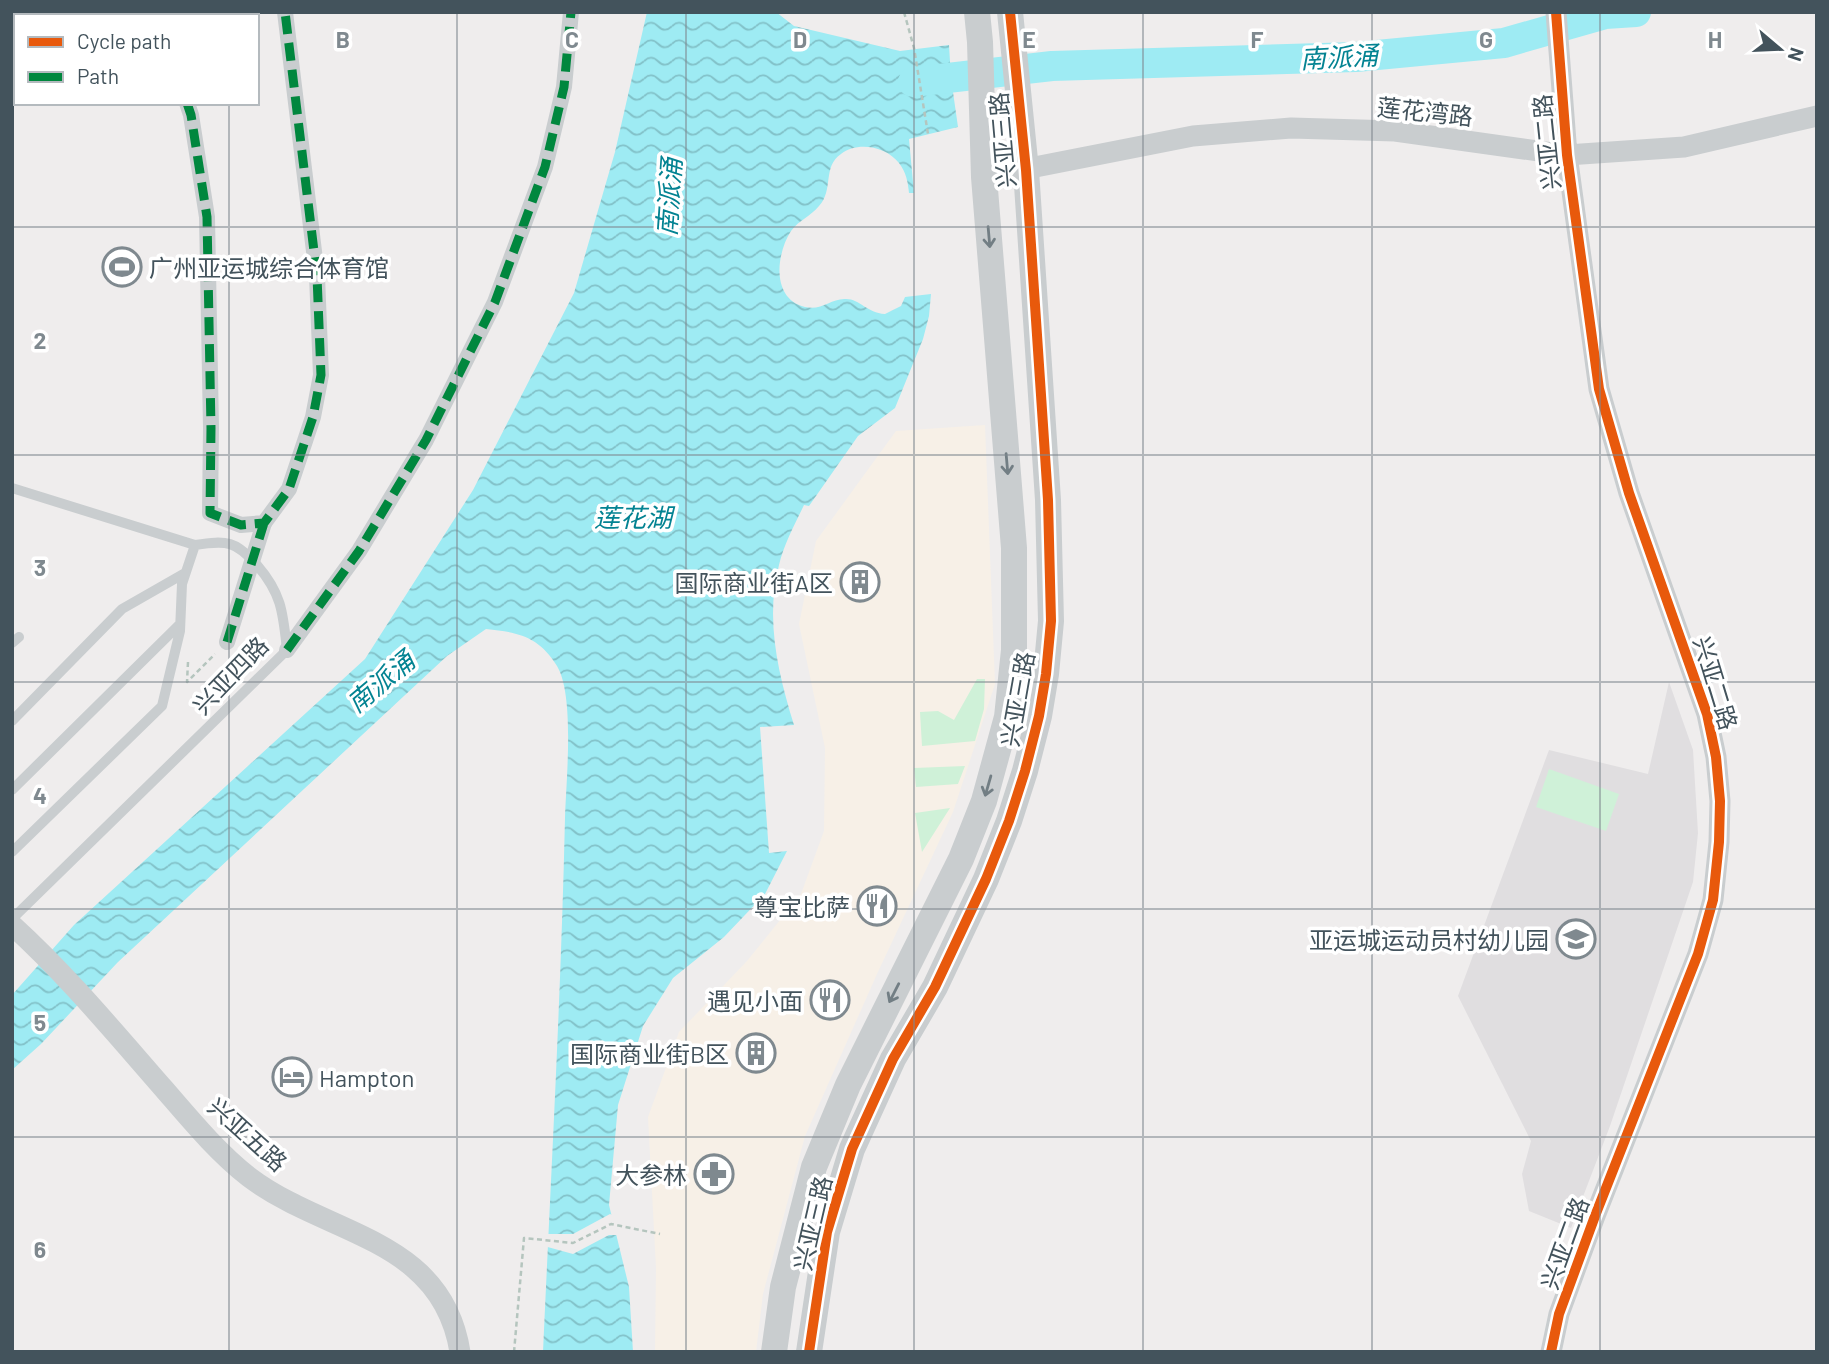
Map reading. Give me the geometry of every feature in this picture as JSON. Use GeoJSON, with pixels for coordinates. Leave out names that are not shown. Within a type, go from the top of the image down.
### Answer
{"type":"FeatureCollection","features":[{"type":"Feature","properties":{"kind":"street"},"geometry":{"type":"LineString","coordinates":[[227,642],[264,523],[289,489],[313,417],[321,375],[317,276],[285,12]]}},
{"type":"Feature","properties":{"kind":"street"},"geometry":{"type":"LineString","coordinates":[[286,650],[359,551],[426,440],[495,302],[545,167],[564,87],[571,12]]}},
{"type":"Feature","properties":{"kind":"street","name":"兴亚三路"},"geometry":{"type":"LineString","coordinates":[[774,1352],[783,1287],[814,1167],[848,1085],[961,859],[984,800],[1007,717],[1014,650],[1014,548],[984,177],[977,12]]}},
{"type":"Feature","properties":{"kind":"street","name":"兴亚三路"},"geometry":{"type":"LineString","coordinates":[[809,1352],[827,1232],[852,1149],[893,1059],[935,987],[986,879],[1009,821],[1039,716],[1051,621],[1048,500],[1026,170],[1010,12]]}},
{"type":"Feature","properties":{"kind":"street","name":"兴亚二路"},"geometry":{"type":"LineString","coordinates":[[1551,1352],[1559,1314],[1698,954],[1713,900],[1720,815],[1716,757],[1707,714],[1629,493],[1599,389],[1567,155],[1556,12]]}},
{"type":"Feature","properties":{"kind":"street"},"geometry":{"type":"LineString","coordinates":[[188,105],[207,217],[210,513],[242,525],[264,523]]}},
{"type":"Feature","properties":{"kind":"street","name":"莲花湾路"},"geometry":{"type":"LineString","coordinates":[[984,177],[1193,136],[1291,128],[1395,131],[1567,155],[1684,147],[1817,116]]}},
{"type":"Feature","properties":{"kind":"street","name":"兴亚五路"},"geometry":{"type":"LineString","coordinates":[[12,925],[95,1011],[197,1127],[248,1176],[286,1201],[394,1253],[418,1270],[439,1294],[454,1322],[460,1352]]}},
{"type":"Feature","properties":{"kind":"lane","name":"兴亚四路"},"geometry":{"type":"LineString","coordinates":[[12,488],[195,545],[219,541],[242,548],[273,584],[284,618],[286,650],[12,919]]}},
{"type":"Feature","properties":{"kind":"lane"},"geometry":{"type":"LineString","coordinates":[[12,852],[162,706],[180,627],[182,584],[195,545]]}},
{"type":"Feature","properties":{"kind":"lane"},"geometry":{"type":"LineString","coordinates":[[12,720],[122,609],[186,573]]}},
{"type":"Feature","properties":{"kind":"lane"},"geometry":{"type":"LineString","coordinates":[[12,790],[180,627]]}},
{"type":"Feature","properties":{"kind":"path"},"geometry":{"type":"LineString","coordinates":[[904,12],[914,48],[928,134]]}},
{"type":"Feature","properties":{"kind":"path"},"geometry":{"type":"LineString","coordinates":[[180,627],[188,645],[187,682],[227,642]]}},
{"type":"Feature","properties":{"kind":"path"},"geometry":{"type":"LineString","coordinates":[[514,1352],[524,1238],[573,1243],[611,1224],[660,1234]]}},
{"type":"Feature","properties":{"kind":"shaded area"},"geometry":{"type":"Polygon","coordinates":[[[985,425],[995,684],[953,812],[805,1136],[763,1294],[756,1352],[655,1352],[656,1268],[648,1117],[679,1032],[747,961],[801,894],[824,831],[825,748],[799,624],[816,541],[896,431],[985,425]]]}},
{"type":"Feature","properties":{"kind":"shaded area","name":"亚运城运动员村幼儿园"},"geometry":{"type":"Polygon","coordinates":[[[1669,682],[1693,750],[1698,833],[1693,882],[1610,1126],[1571,1228],[1529,1211],[1522,1174],[1531,1141],[1458,996],[1549,750],[1648,774],[1669,682]]]}},
{"type":"Feature","properties":{"kind":"green space"},"geometry":{"type":"Polygon","coordinates":[[[977,679],[985,679],[984,709],[975,741],[922,746],[920,712],[938,711],[954,720],[977,679]]]}},
{"type":"Feature","properties":{"kind":"green space"},"geometry":{"type":"Polygon","coordinates":[[[965,766],[958,784],[916,787],[914,768],[965,766]]]}},
{"type":"Feature","properties":{"kind":"green space"},"geometry":{"type":"Polygon","coordinates":[[[1549,769],[1619,794],[1606,831],[1536,807],[1549,769]]]}},
{"type":"Feature","properties":{"kind":"green space"},"geometry":{"type":"Polygon","coordinates":[[[950,808],[922,852],[915,813],[950,808]]]}},
{"type":"Feature","properties":{"kind":"water","name":"莲花湖"},"geometry":{"type":"Polygon","coordinates":[[[647,12],[776,12],[794,26],[900,51],[949,45],[958,127],[909,139],[914,193],[909,193],[901,166],[887,153],[863,147],[841,154],[832,165],[823,200],[791,231],[782,251],[782,286],[786,295],[805,307],[821,306],[841,299],[855,301],[885,314],[901,306],[905,297],[931,294],[929,316],[923,339],[895,408],[858,436],[809,506],[804,505],[779,565],[773,626],[783,686],[794,725],[760,727],[769,853],[787,851],[765,894],[724,937],[673,978],[643,1026],[618,1105],[609,1205],[629,1287],[633,1352],[543,1352],[568,718],[563,680],[557,666],[535,642],[517,634],[486,629],[447,656],[118,962],[41,1044],[12,1070],[12,995],[74,925],[365,659],[473,490],[574,293],[615,152],[647,12]]]}},
{"type":"Feature","properties":{"kind":"pier"},"geometry":{"type":"Polygon","coordinates":[[[610,1214],[615,1216],[620,1235],[609,1235],[573,1254],[544,1246],[545,1234],[573,1234],[610,1214]]]}},
{"type":"Feature","properties":{"kind":"waterway","name":"南派涌"},"geometry":{"type":"LineString","coordinates":[[913,82],[1052,66],[1356,57],[1504,43],[1605,14],[1636,12]]}},
{"type":"Feature","properties":{"kind":"marked path"},"geometry":{"type":"LineString","coordinates":[[188,105],[207,217],[210,513],[241,525],[264,523],[289,489],[313,417],[321,375],[317,276],[285,12]]}},
{"type":"Feature","properties":{"kind":"marked path"},"geometry":{"type":"LineString","coordinates":[[287,650],[359,551],[426,440],[495,302],[545,167],[564,87],[571,12]]}},
{"type":"Feature","properties":{"kind":"marked path"},"geometry":{"type":"LineString","coordinates":[[227,642],[264,523]]}},
{"type":"Feature","properties":{"kind":"cycle path"},"geometry":{"type":"LineString","coordinates":[[809,1352],[827,1232],[852,1149],[893,1059],[935,987],[986,879],[1025,771],[1046,674],[1051,621],[1048,500],[1026,170],[1010,12]]}},
{"type":"Feature","properties":{"kind":"cycle path"},"geometry":{"type":"LineString","coordinates":[[1551,1352],[1559,1314],[1595,1216],[1698,954],[1713,900],[1720,801],[1716,757],[1707,714],[1629,493],[1599,389],[1567,155],[1556,12]]}},
{"type":"Feature","properties":{"kind":"place","name":"广州亚运城综合体育馆"},"geometry":{"type":"Point","coordinates":[122,267]}},
{"type":"Feature","properties":{"kind":"place","name":"国际商业街A区"},"geometry":{"type":"Point","coordinates":[860,582]}},
{"type":"Feature","properties":{"kind":"place","name":"尊宝比萨"},"geometry":{"type":"Point","coordinates":[877,906]}},
{"type":"Feature","properties":{"kind":"place","name":"亚运城运动员村幼儿园"},"geometry":{"type":"Point","coordinates":[1576,939]}},
{"type":"Feature","properties":{"kind":"place","name":"遇见小面"},"geometry":{"type":"Point","coordinates":[830,1000]}},
{"type":"Feature","properties":{"kind":"place","name":"国际商业街B区"},"geometry":{"type":"Point","coordinates":[756,1053]}},
{"type":"Feature","properties":{"kind":"place","name":"Hampton"},"geometry":{"type":"Point","coordinates":[292,1077]}},
{"type":"Feature","properties":{"kind":"place","name":"大参林"},"geometry":{"type":"Point","coordinates":[714,1174]}}]}
